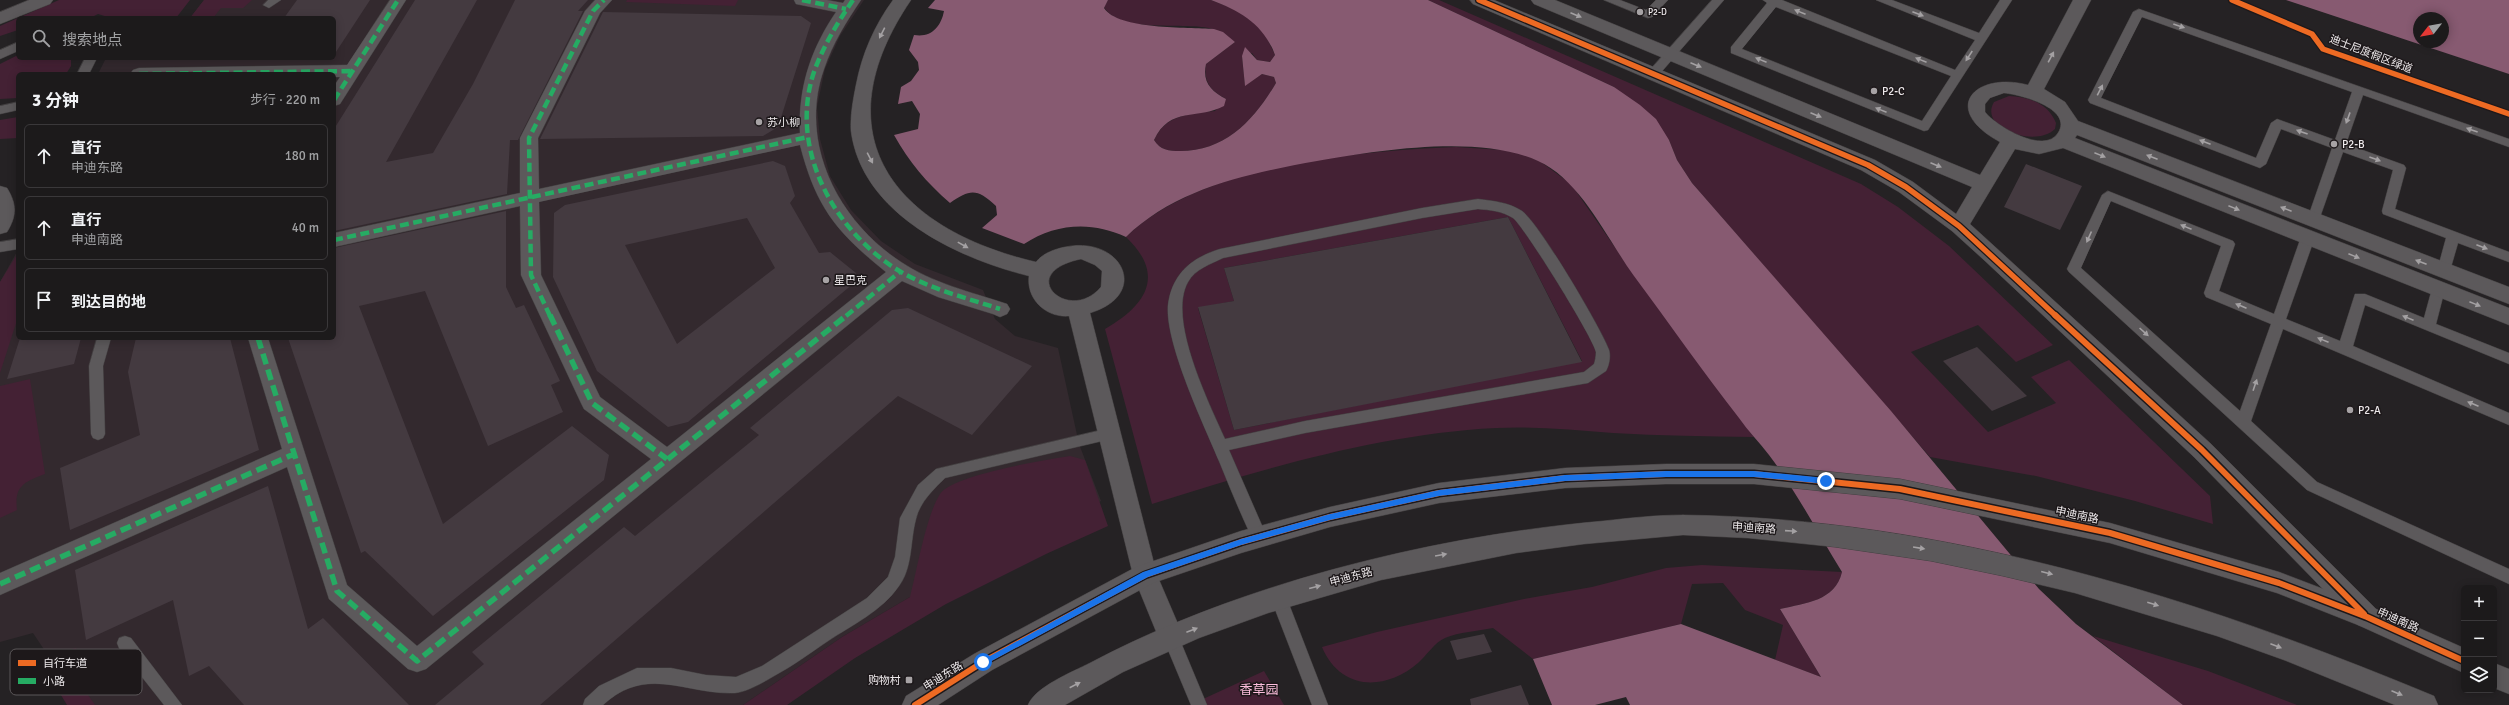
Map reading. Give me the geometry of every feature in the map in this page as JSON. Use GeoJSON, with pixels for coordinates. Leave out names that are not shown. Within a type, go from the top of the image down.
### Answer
{"type":"FeatureCollection","features":[{"type":"Feature","properties":{"kind":"street"},"geometry":{"type":"LineString","coordinates":[[0,19],[44,0]]}},
{"type":"Feature","properties":{"kind":"street"},"geometry":{"type":"LineString","coordinates":[[336,97],[398,0]]}},
{"type":"Feature","properties":{"kind":"street"},"geometry":{"type":"LineString","coordinates":[[604,0],[593,12],[529,138],[531,275],[592,403],[667,459]]}},
{"type":"Feature","properties":{"kind":"street"},"geometry":{"type":"LineString","coordinates":[[802,0],[849,4],[826,42],[811,84],[806,111],[808,137],[817,178],[833,209],[848,227],[900,271],[935,288],[1000,309]]}},
{"type":"Feature","properties":{"kind":"street"},"geometry":{"type":"LineString","coordinates":[[902,0],[892,13],[878,40],[866,76],[861,110],[862,132],[866,151],[882,180],[904,207],[944,234],[990,257],[1040,271]]}},
{"type":"Feature","properties":{"kind":"street"},"geometry":{"type":"LineString","coordinates":[[1479,0],[1868,165],[1906,187],[1959,226],[2202,450],[2367,617]]}},
{"type":"Feature","properties":{"kind":"street"},"geometry":{"type":"LineString","coordinates":[[1540,0],[1984,184]]}},
{"type":"Feature","properties":{"kind":"street"},"geometry":{"type":"LineString","coordinates":[[2033,92],[2082,0]]}},
{"type":"Feature","properties":{"kind":"street"},"geometry":{"type":"LineString","coordinates":[[282,72],[353,71]]}},
{"type":"Feature","properties":{"kind":"street"},"geometry":{"type":"LineString","coordinates":[[2017,88],[2033,92],[2058,106],[2066,115],[2067,133],[2053,145],[2040,147],[2010,141],[1995,134],[1984,124],[1977,114],[1976,104],[1980,96],[1995,89],[2017,88]]}},
{"type":"Feature","properties":{"kind":"street"},"geometry":{"type":"LineString","coordinates":[[2067,133],[2441,280],[2509,317]]}},
{"type":"Feature","properties":{"kind":"street"},"geometry":{"type":"LineString","coordinates":[[336,240],[808,137]]}},
{"type":"Feature","properties":{"kind":"street"},"geometry":{"type":"LineString","coordinates":[[1959,226],[2010,141]]}},
{"type":"Feature","properties":{"kind":"street"},"geometry":{"type":"LineString","coordinates":[[0,192],[6,204],[5,215],[0,227]]}},
{"type":"Feature","properties":{"kind":"street"},"geometry":{"type":"LineString","coordinates":[[1068,252],[1094,253],[1104,258],[1111,266],[1114,274],[1109,292],[1090,306],[1065,308],[1044,298],[1039,290],[1037,281],[1040,271],[1052,259],[1068,252]]}},
{"type":"Feature","properties":{"kind":"street"},"geometry":{"type":"LineString","coordinates":[[259,340],[337,590],[417,660],[900,271]]}},
{"type":"Feature","properties":{"kind":"street"},"geometry":{"type":"LineString","coordinates":[[2441,280],[2509,296]]}},
{"type":"Feature","properties":{"kind":"street"},"geometry":{"type":"LineString","coordinates":[[1078,308],[1145,575],[1171,638]]}},
{"type":"Feature","properties":{"kind":"street"},"geometry":{"type":"LineString","coordinates":[[0,584],[294,454]]}},
{"type":"Feature","properties":{"kind":"street","name":"申迪南路"},"geometry":{"type":"LineString","coordinates":[[1666,474],[1754,474],[1900,489],[2110,533],[2279,583],[2367,617],[2461,660]]}},
{"type":"Feature","properties":{"kind":"street","name":"申迪东路"},"geometry":{"type":"LineString","coordinates":[[915,705],[983,662],[1145,575],[1259,537],[1330,517],[1439,493],[1565,478],[1666,474]]}},
{"type":"Feature","properties":{"kind":"street","name":"申迪南路"},"geometry":{"type":"LineString","coordinates":[[1682,525],[1802,532],[1887,543],[2002,564],[2116,592],[2230,628],[2372,682],[2425,705]]}},
{"type":"Feature","properties":{"kind":"street","name":"申迪东路"},"geometry":{"type":"LineString","coordinates":[[1041,705],[1072,687],[1171,638],[1306,590],[1430,557],[1517,541],[1586,532],[1682,525]]}},
{"type":"Feature","properties":{"kind":"street"},"geometry":{"type":"LineString","coordinates":[[2497,676],[2509,682]]}},
{"type":"Feature","properties":{"kind":"lane"},"geometry":{"type":"LineString","coordinates":[[1610,0],[1648,16],[1662,0]]}},
{"type":"Feature","properties":{"kind":"lane"},"geometry":{"type":"LineString","coordinates":[[1653,74],[1718,0]]}},
{"type":"Feature","properties":{"kind":"lane"},"geometry":{"type":"LineString","coordinates":[[1882,0],[1981,38]]}},
{"type":"Feature","properties":{"kind":"lane"},"geometry":{"type":"LineString","coordinates":[[1958,75],[1773,1],[1735,50],[1924,127],[1958,75],[1981,38],[2006,0]]}},
{"type":"Feature","properties":{"kind":"lane"},"geometry":{"type":"LineString","coordinates":[[2509,143],[2139,12],[2094,100],[2260,164],[2277,123],[2400,168],[2388,211],[2509,257]]}},
{"type":"Feature","properties":{"kind":"lane"},"geometry":{"type":"LineString","coordinates":[[0,55],[16,47]]}},
{"type":"Feature","properties":{"kind":"lane"},"geometry":{"type":"LineString","coordinates":[[84,72],[90,60]]}},
{"type":"Feature","properties":{"kind":"lane"},"geometry":{"type":"LineString","coordinates":[[2243,422],[2359,89]]}},
{"type":"Feature","properties":{"kind":"lane"},"geometry":{"type":"LineString","coordinates":[[0,110],[16,106]]}},
{"type":"Feature","properties":{"kind":"lane"},"geometry":{"type":"LineString","coordinates":[[2509,419],[2211,293],[2228,244],[2108,195],[2074,269],[2312,486],[2509,577]]}},
{"type":"Feature","properties":{"kind":"lane"},"geometry":{"type":"LineString","coordinates":[[1219,446],[1305,427],[1588,377],[1601,367],[1603,352],[1586,319],[1532,231],[1518,215],[1502,208],[1478,204],[1422,213],[1220,254],[1196,265],[1182,279],[1175,300],[1177,331],[1193,382],[1219,446],[1259,537]]}},
{"type":"Feature","properties":{"kind":"lane"},"geometry":{"type":"LineString","coordinates":[[2429,326],[2454,236]]}},
{"type":"Feature","properties":{"kind":"lane"},"geometry":{"type":"LineString","coordinates":[[0,247],[16,244]]}},
{"type":"Feature","properties":{"kind":"lane"},"geometry":{"type":"LineString","coordinates":[[2345,349],[2360,298],[2509,359]]}},
{"type":"Feature","properties":{"kind":"lane"},"geometry":{"type":"LineString","coordinates":[[98,434],[96,366],[103,340]]}},
{"type":"Feature","properties":{"kind":"lane"},"geometry":{"type":"LineString","coordinates":[[591,705],[605,692],[637,676],[671,676],[706,683],[736,686],[768,672],[873,603],[894,581],[902,557],[908,518],[923,489],[941,473],[1110,434]]}},
{"type":"Feature","properties":{"kind":"lane"},"geometry":{"type":"LineString","coordinates":[[1279,599],[1320,705]]}},
{"type":"Feature","properties":{"kind":"lane"},"geometry":{"type":"LineString","coordinates":[[1171,638],[1199,705]]}},
{"type":"Feature","properties":{"kind":"lane"},"geometry":{"type":"LineString","coordinates":[[125,643],[130,649]]}},
{"type":"Feature","properties":{"kind":"lane"},"geometry":{"type":"LineString","coordinates":[[142,665],[174,705]]}},
{"type":"Feature","properties":{"kind":"shaded area"},"geometry":{"type":"Polygon","coordinates":[[[204,0],[864,0],[840,36],[825,69],[817,107],[820,139],[830,176],[851,210],[881,241],[915,264],[983,290],[995,319],[1015,336],[1058,348],[1079,444],[1101,501],[910,597],[842,637],[743,705],[81,705],[74,695],[142,695],[142,649],[44,649],[33,633],[0,642],[0,282],[16,254],[16,340],[336,340],[336,72],[99,72],[105,60],[336,60],[336,16],[192,16],[204,0]]]}},
{"type":"Feature","properties":{"kind":"shaded area"},"geometry":{"type":"Polygon","coordinates":[[[935,0],[1108,0],[1104,8],[1112,15],[1123,20],[1154,26],[1214,29],[1223,32],[1235,42],[1206,64],[1205,76],[1212,89],[1226,99],[1224,106],[1214,110],[1176,118],[1168,122],[1161,129],[1154,140],[1162,148],[1172,151],[1196,150],[1211,146],[1225,139],[1248,121],[1276,83],[1274,77],[1262,74],[1245,86],[1242,56],[1245,47],[1257,60],[1270,62],[1275,55],[1265,35],[1250,20],[1242,14],[1211,0],[1428,0],[1614,87],[1640,105],[1656,119],[1669,140],[1677,160],[1692,183],[1891,411],[2039,589],[2076,624],[2183,705],[1630,705],[1626,697],[1595,705],[1552,705],[1533,659],[1681,624],[1821,677],[1780,609],[1809,602],[1826,595],[1838,582],[1842,572],[1779,469],[1712,383],[1634,276],[1580,196],[1553,170],[1538,161],[1514,153],[1488,148],[1459,146],[1399,149],[1342,157],[1266,171],[1215,185],[1168,206],[1146,220],[1126,237],[1100,228],[1074,227],[1061,228],[1049,232],[1024,244],[982,228],[997,215],[996,206],[984,196],[973,192],[968,193],[950,203],[919,171],[894,135],[918,129],[920,114],[912,101],[898,104],[901,87],[911,81],[919,70],[918,62],[909,50],[914,35],[925,35],[930,33],[938,26],[943,17],[944,11],[928,8],[935,0]]]}},
{"type":"Feature","properties":{"kind":"shaded area"},"geometry":{"type":"Polygon","coordinates":[[[2286,0],[2509,0],[2509,74],[2431,48],[2449,48],[2449,12],[2413,12],[2413,42],[2286,0]]]}},
{"type":"Feature","properties":{"kind":"green space"},"geometry":{"type":"Polygon","coordinates":[[[59,0],[190,0],[178,16],[104,16],[98,14],[94,16],[23,16],[59,0]]]}},
{"type":"Feature","properties":{"kind":"green space"},"geometry":{"type":"Polygon","coordinates":[[[204,0],[252,0],[243,8],[221,8],[215,16],[192,16],[204,0]]]}},
{"type":"Feature","properties":{"kind":"green space"},"geometry":{"type":"Polygon","coordinates":[[[627,0],[738,0],[735,6],[626,2],[627,0]]]}},
{"type":"Feature","properties":{"kind":"green space"},"geometry":{"type":"Polygon","coordinates":[[[1108,0],[1211,0],[1237,10],[1250,19],[1264,32],[1275,55],[1270,62],[1257,60],[1252,53],[1242,57],[1245,85],[1262,74],[1274,77],[1276,83],[1248,121],[1225,139],[1211,146],[1196,150],[1176,151],[1162,148],[1154,140],[1159,131],[1165,125],[1180,117],[1215,111],[1226,99],[1216,93],[1209,85],[1205,70],[1206,64],[1235,42],[1213,29],[1187,26],[1155,26],[1124,21],[1112,16],[1104,7],[1108,0]]]}},
{"type":"Feature","properties":{"kind":"green space"},"geometry":{"type":"Polygon","coordinates":[[[1428,0],[1439,0],[1861,184],[1898,207],[1949,246],[2053,345],[2016,362],[1978,325],[1911,352],[1988,432],[2056,403],[2031,377],[2069,360],[2210,496],[2213,524],[2135,501],[2036,476],[1930,457],[1692,183],[1677,160],[1669,140],[1614,87],[1428,0]]]}},
{"type":"Feature","properties":{"kind":"green space"},"geometry":{"type":"Polygon","coordinates":[[[16,19],[16,31],[0,36],[0,26],[16,19]]]}},
{"type":"Feature","properties":{"kind":"green space"},"geometry":{"type":"Polygon","coordinates":[[[16,56],[16,60],[71,60],[71,66],[67,72],[16,72],[16,98],[0,99],[0,64],[16,56]]]}},
{"type":"Feature","properties":{"kind":"green space"},"geometry":{"type":"Polygon","coordinates":[[[2009,96],[2031,100],[2043,106],[2053,116],[2056,123],[2055,129],[2046,134],[2035,137],[2011,133],[2001,127],[1994,120],[1991,112],[1994,102],[2009,96]]]}},
{"type":"Feature","properties":{"kind":"green space"},"geometry":{"type":"Polygon","coordinates":[[[16,117],[16,138],[0,139],[0,120],[16,117]]]}},
{"type":"Feature","properties":{"kind":"green space"},"geometry":{"type":"Polygon","coordinates":[[[1456,147],[1502,150],[1520,153],[1541,162],[1571,184],[1632,272],[1754,437],[1648,435],[1525,428],[1496,428],[1452,432],[1408,437],[1322,455],[1236,478],[1152,504],[1105,329],[1131,310],[1140,300],[1146,289],[1148,277],[1146,265],[1139,251],[1126,237],[1157,213],[1195,193],[1237,178],[1281,166],[1327,158],[1416,149],[1456,147]],[[1508,217],[1224,268],[1234,301],[1198,308],[1234,430],[1582,361],[1508,217]]]}},
{"type":"Feature","properties":{"kind":"green space"},"geometry":{"type":"Polygon","coordinates":[[[16,256],[16,323],[0,373],[0,282],[16,256]]]}},
{"type":"Feature","properties":{"kind":"green space"},"geometry":{"type":"Polygon","coordinates":[[[30,379],[45,474],[22,486],[17,495],[17,510],[0,518],[0,386],[30,379]]]}},
{"type":"Feature","properties":{"kind":"green space"},"geometry":{"type":"Polygon","coordinates":[[[1070,456],[1085,460],[1108,526],[1046,554],[946,604],[855,658],[787,705],[743,705],[842,637],[910,597],[930,516],[940,494],[948,487],[1000,469],[1070,456]]]}},
{"type":"Feature","properties":{"kind":"green space"},"geometry":{"type":"Polygon","coordinates":[[[1702,565],[1842,572],[1838,582],[1826,595],[1809,602],[1780,609],[1821,677],[1775,660],[1783,625],[1745,610],[1723,583],[1692,584],[1681,624],[1533,659],[1493,628],[1462,633],[1445,638],[1434,646],[1418,663],[1405,672],[1391,679],[1377,682],[1364,682],[1351,679],[1340,672],[1330,661],[1322,647],[1377,632],[1524,599],[1592,587],[1666,568],[1702,565]]]}},
{"type":"Feature","properties":{"kind":"green space"},"geometry":{"type":"Polygon","coordinates":[[[2093,636],[2208,671],[2297,705],[2183,705],[2093,636]]]}},
{"type":"Feature","properties":{"kind":"green space","name":"香草园"},"geometry":{"type":"Polygon","coordinates":[[[1264,671],[1284,705],[1190,705],[1264,671]]]}},
{"type":"Feature","properties":{"kind":"green space"},"geometry":{"type":"Polygon","coordinates":[[[61,695],[88,695],[95,705],[67,705],[61,695]]]}},
{"type":"Feature","properties":{"kind":"building"},"geometry":{"type":"Polygon","coordinates":[[[297,0],[370,0],[336,52],[336,16],[285,16],[297,0]]]}},
{"type":"Feature","properties":{"kind":"building"},"geometry":{"type":"Polygon","coordinates":[[[415,0],[477,0],[386,162],[433,153],[473,84],[515,0],[588,0],[578,11],[583,11],[518,140],[510,140],[507,194],[336,231],[336,126],[415,0]]]}},
{"type":"Feature","properties":{"kind":"building"},"geometry":{"type":"Polygon","coordinates":[[[603,12],[801,16],[811,23],[778,127],[763,136],[540,139],[603,12]]]}},
{"type":"Feature","properties":{"kind":"building"},"geometry":{"type":"Polygon","coordinates":[[[773,161],[785,166],[795,196],[790,203],[819,253],[830,252],[856,273],[854,283],[688,422],[668,427],[597,371],[553,277],[554,213],[565,205],[773,161]],[[747,218],[625,245],[677,344],[775,268],[747,218]]]}},
{"type":"Feature","properties":{"kind":"building"},"geometry":{"type":"Polygon","coordinates":[[[2026,164],[2082,186],[2060,230],[2004,207],[2026,164]]]}},
{"type":"Feature","properties":{"kind":"building"},"geometry":{"type":"Polygon","coordinates":[[[506,211],[506,287],[516,308],[524,305],[560,381],[551,385],[563,412],[488,446],[425,291],[359,306],[443,524],[572,426],[609,455],[604,480],[433,616],[365,551],[361,553],[289,340],[336,340],[336,248],[506,211]]]}},
{"type":"Feature","properties":{"kind":"building"},"geometry":{"type":"Polygon","coordinates":[[[1508,217],[1582,362],[1234,430],[1198,307],[1234,301],[1224,268],[1508,217]]]}},
{"type":"Feature","properties":{"kind":"building"},"geometry":{"type":"Polygon","coordinates":[[[908,308],[1032,366],[972,435],[898,396],[540,705],[435,705],[484,664],[472,652],[624,527],[635,536],[759,435],[750,428],[892,310],[908,308]]]}},
{"type":"Feature","properties":{"kind":"building"},"geometry":{"type":"Polygon","coordinates":[[[19,340],[80,340],[74,364],[7,379],[19,340]]]}},
{"type":"Feature","properties":{"kind":"building"},"geometry":{"type":"Polygon","coordinates":[[[136,340],[231,340],[259,450],[70,530],[60,468],[140,435],[128,372],[136,340]]]}},
{"type":"Feature","properties":{"kind":"building"},"geometry":{"type":"Polygon","coordinates":[[[1977,347],[2027,396],[1992,411],[1943,361],[1977,347]]]}},
{"type":"Feature","properties":{"kind":"building"},"geometry":{"type":"Polygon","coordinates":[[[268,486],[308,629],[323,618],[409,705],[244,705],[209,666],[189,676],[173,600],[86,640],[75,570],[268,486]]]}},
{"type":"Feature","properties":{"kind":"building"},"geometry":{"type":"Polygon","coordinates":[[[1484,634],[1492,652],[1457,660],[1450,641],[1484,634]]]}},
{"type":"Feature","properties":{"kind":"building"},"geometry":{"type":"Polygon","coordinates":[[[1521,685],[1529,705],[1471,705],[1470,699],[1521,685]]]}},
{"type":"Feature","properties":{"kind":"marked path"},"geometry":{"type":"LineString","coordinates":[[336,97],[398,0]]}},
{"type":"Feature","properties":{"kind":"marked path"},"geometry":{"type":"LineString","coordinates":[[604,0],[593,11],[529,138],[531,275],[592,403],[667,459]]}},
{"type":"Feature","properties":{"kind":"marked path"},"geometry":{"type":"LineString","coordinates":[[802,0],[846,9]]}},
{"type":"Feature","properties":{"kind":"marked path"},"geometry":{"type":"LineString","coordinates":[[853,0],[830,34],[815,70],[808,107],[809,143],[818,178],[836,212],[860,241],[893,267],[919,281],[1000,309]]}},
{"type":"Feature","properties":{"kind":"marked path"},"geometry":{"type":"LineString","coordinates":[[282,72],[353,71]]}},
{"type":"Feature","properties":{"kind":"marked path"},"geometry":{"type":"LineString","coordinates":[[336,240],[808,137]]}},
{"type":"Feature","properties":{"kind":"marked path"},"geometry":{"type":"LineString","coordinates":[[259,340],[337,591],[417,661],[901,271]]}},
{"type":"Feature","properties":{"kind":"marked path"},"geometry":{"type":"LineString","coordinates":[[0,584],[294,454]]}},
{"type":"Feature","properties":{"kind":"cycle path"},"geometry":{"type":"LineString","coordinates":[[1479,0],[1868,165],[1906,187],[1959,226],[2202,450],[2364,614]]}},
{"type":"Feature","properties":{"kind":"cycle path","name":"迪士尼度假区绿道"},"geometry":{"type":"LineString","coordinates":[[2232,0],[2312,34],[2323,49],[2509,114]]}},
{"type":"Feature","properties":{"kind":"cycle path"},"geometry":{"type":"LineString","coordinates":[[915,705],[983,662],[1145,575],[1241,542],[1330,517],[1439,493],[1565,478],[1666,474],[1754,474],[1900,489],[2110,533],[2279,583],[2367,617],[2461,660]]}},
{"type":"Feature","properties":{"kind":"place","name":"P2-D"},"geometry":{"type":"Point","coordinates":[1640,12]}},
{"type":"Feature","properties":{"kind":"place","name":"P2-C"},"geometry":{"type":"Point","coordinates":[1874,91]}},
{"type":"Feature","properties":{"kind":"place","name":"苏小柳"},"geometry":{"type":"Point","coordinates":[759,122]}},
{"type":"Feature","properties":{"kind":"place","name":"P2-B"},"geometry":{"type":"Point","coordinates":[2334,144]}},
{"type":"Feature","properties":{"kind":"place","name":"星巴克"},"geometry":{"type":"Point","coordinates":[826,280]}},
{"type":"Feature","properties":{"kind":"place","name":"P2-A"},"geometry":{"type":"Point","coordinates":[2350,410]}},
{"type":"Feature","properties":{"kind":"place","name":"购物村"},"geometry":{"type":"Point","coordinates":[909,680]}},
{"type":"Feature","properties":{"kind":"route"},"geometry":{"type":"LineString","coordinates":[[983,662],[1078,609],[1145,575],[1241,542],[1330,517],[1439,493],[1565,478],[1666,474],[1754,474],[1826,481]]}}]}
